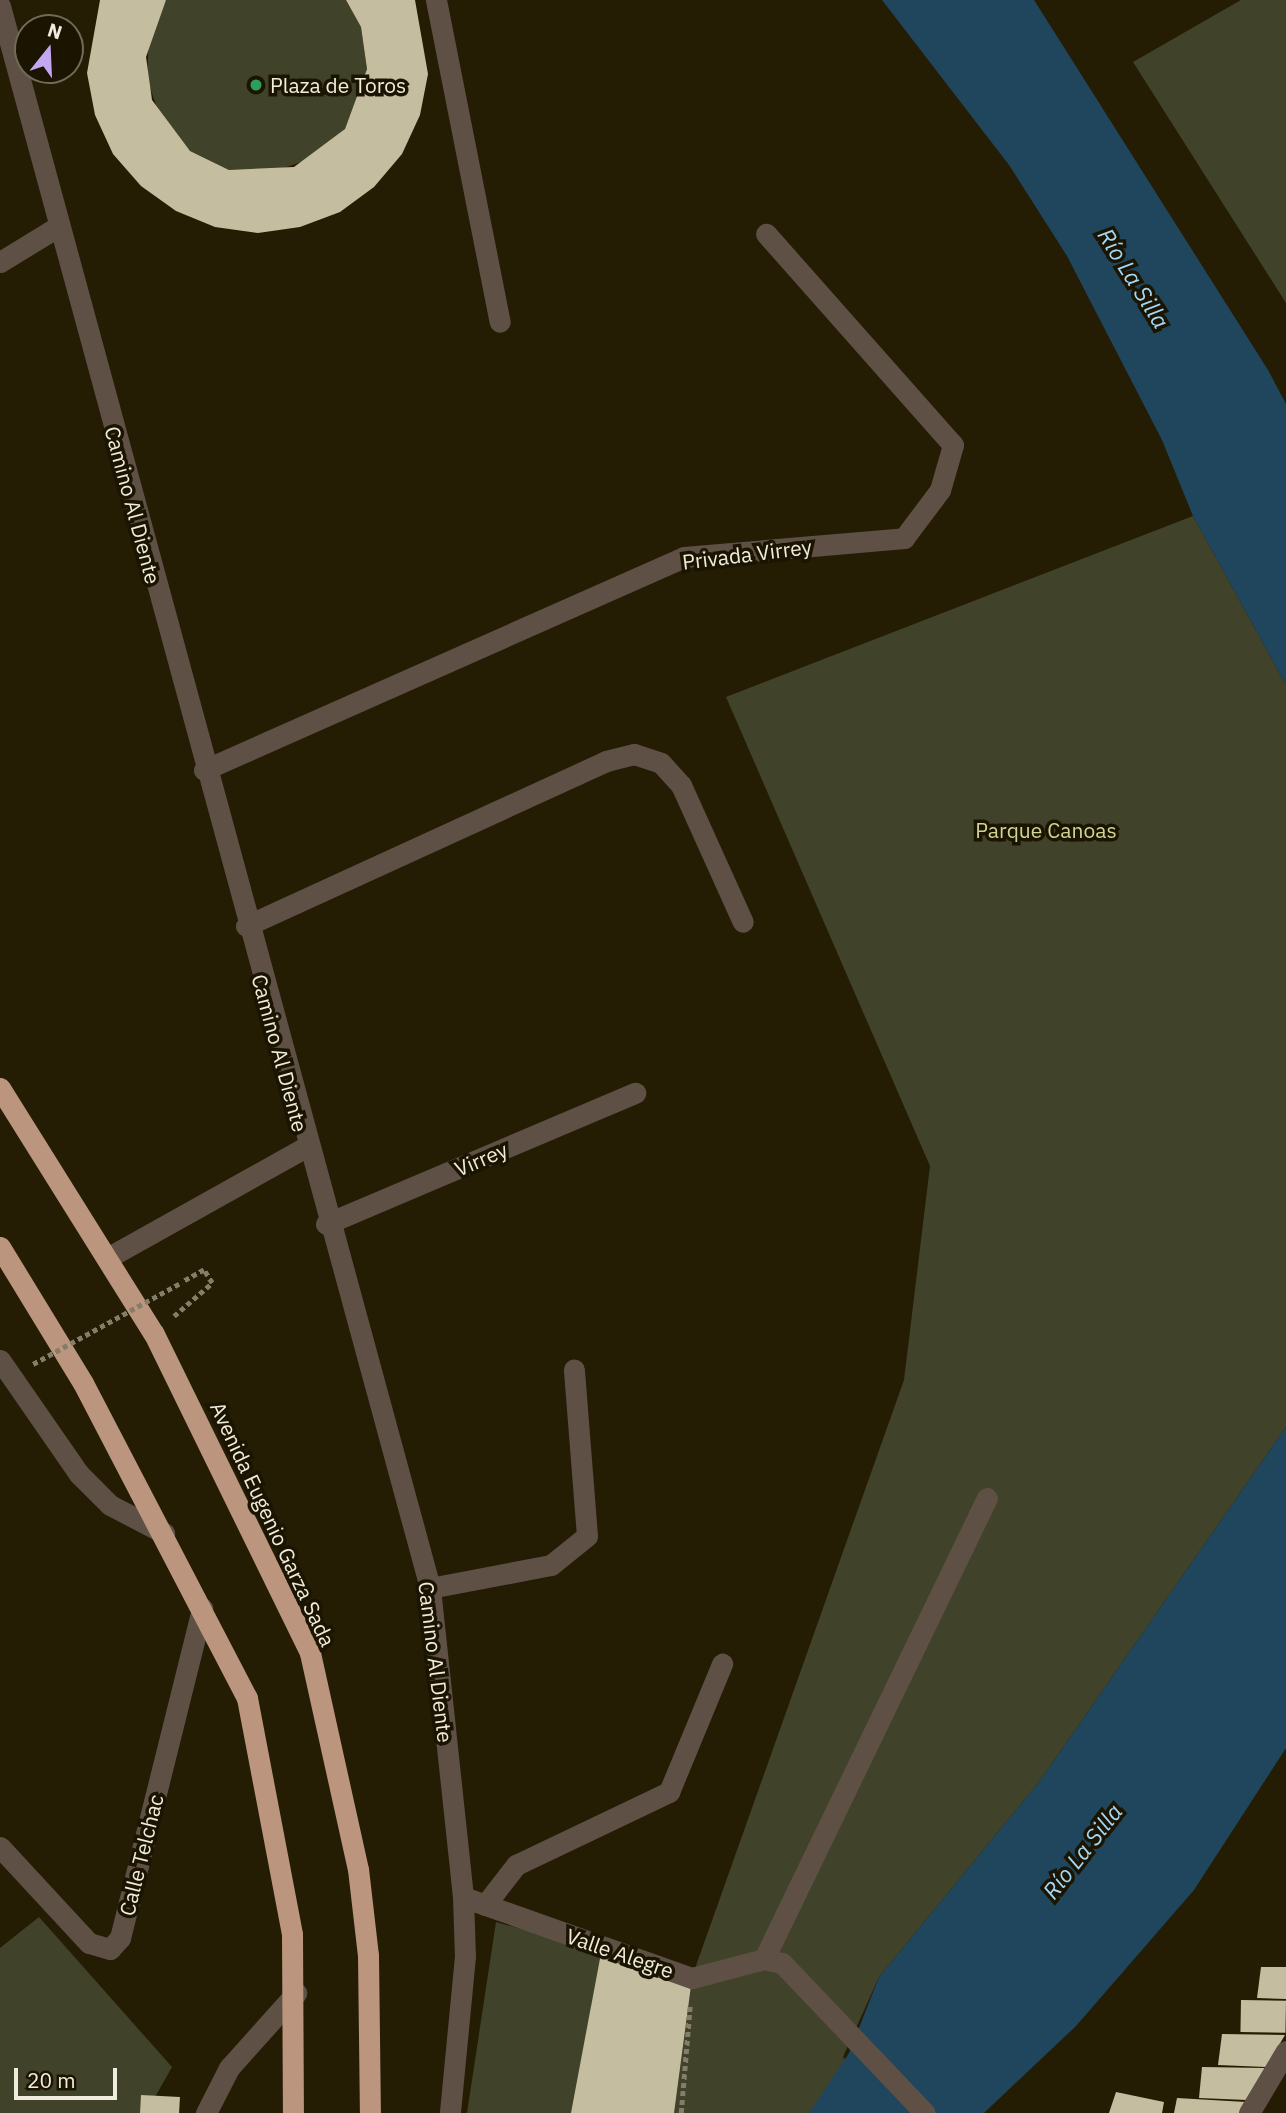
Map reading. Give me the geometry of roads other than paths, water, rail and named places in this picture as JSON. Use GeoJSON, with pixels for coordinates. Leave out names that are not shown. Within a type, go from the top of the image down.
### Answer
{"type":"FeatureCollection","features":[{"type":"Feature","properties":{"kind":"highway","name":"Avenida Eugenio Garza Sada"},"geometry":{"type":"LineString","coordinates":[[0,1088],[109,1257],[154,1334],[310,1653],[358,1869],[368,1955],[370,2113]]}},
{"type":"Feature","properties":{"kind":"highway"},"geometry":{"type":"LineString","coordinates":[[0,1247],[83,1383],[164,1533],[247,1698],[281,1863],[296,1993],[293,2113]]}},
{"type":"Feature","properties":{"kind":"street"},"geometry":{"type":"LineString","coordinates":[[436,0],[500,322]]}},
{"type":"Feature","properties":{"kind":"street","name":"Camino Al Diente"},"geometry":{"type":"LineString","coordinates":[[0,6],[326,1224],[429,1588],[463,1897],[465,1956],[450,2113]]}},
{"type":"Feature","properties":{"kind":"street"},"geometry":{"type":"LineString","coordinates":[[0,262],[59,226]]}},
{"type":"Feature","properties":{"kind":"street","name":"Privada Virrey"},"geometry":{"type":"LineString","coordinates":[[204,770],[684,557],[904,538],[940,490],[953,444],[766,234]]}},
{"type":"Feature","properties":{"kind":"street"},"geometry":{"type":"LineString","coordinates":[[246,926],[606,761],[634,754],[661,763],[681,785],[743,922]]}},
{"type":"Feature","properties":{"kind":"street","name":"Virrey"},"geometry":{"type":"LineString","coordinates":[[326,1224],[635,1093]]}},
{"type":"Feature","properties":{"kind":"street"},"geometry":{"type":"LineString","coordinates":[[109,1257],[306,1147]]}},
{"type":"Feature","properties":{"kind":"street"},"geometry":{"type":"LineString","coordinates":[[0,1360],[79,1474],[110,1505],[164,1533]]}},
{"type":"Feature","properties":{"kind":"street"},"geometry":{"type":"LineString","coordinates":[[429,1588],[551,1565],[587,1536],[574,1370]]}},
{"type":"Feature","properties":{"kind":"street"},"geometry":{"type":"LineString","coordinates":[[925,2113],[773,1961],[986,1498]]}},
{"type":"Feature","properties":{"kind":"street","name":"Calle Telchac"},"geometry":{"type":"LineString","coordinates":[[0,1847],[89,1943],[110,1949],[120,1938],[202,1608]]}},
{"type":"Feature","properties":{"kind":"street"},"geometry":{"type":"LineString","coordinates":[[485,1905],[516,1865],[669,1792],[722,1664]]}},
{"type":"Feature","properties":{"kind":"street","name":"Valle Alegre"},"geometry":{"type":"LineString","coordinates":[[463,1897],[692,1978],[773,1961]]}},
{"type":"Feature","properties":{"kind":"street"},"geometry":{"type":"LineString","coordinates":[[206,2113],[229,2068],[296,1993]]}},
{"type":"Feature","properties":{"kind":"street"},"geometry":{"type":"LineString","coordinates":[[1249,2113],[1286,2050]]}},
{"type":"Feature","properties":{"kind":"water","name":"Río La Silla"},"geometry":{"type":"Polygon","coordinates":[[[882,0],[1034,0],[1268,370],[1286,404],[1286,685],[1193,516],[1162,440],[1067,256],[1009,165],[882,0]]]}},
{"type":"Feature","properties":{"kind":"water","name":"Río La Silla"},"geometry":{"type":"Polygon","coordinates":[[[1286,1427],[1286,1748],[1194,1890],[1076,2026],[984,2113],[809,2113],[849,2053],[879,1977],[1039,1782],[1286,1427]]]}},
{"type":"Feature","properties":{"kind":"place","name":"Plaza de Toros"},"geometry":{"type":"Point","coordinates":[256,85]}},
{"type":"Feature","properties":{"kind":"park label","name":"Parque Canoas"},"geometry":{"type":"Point","coordinates":[1046,830]}}]}
